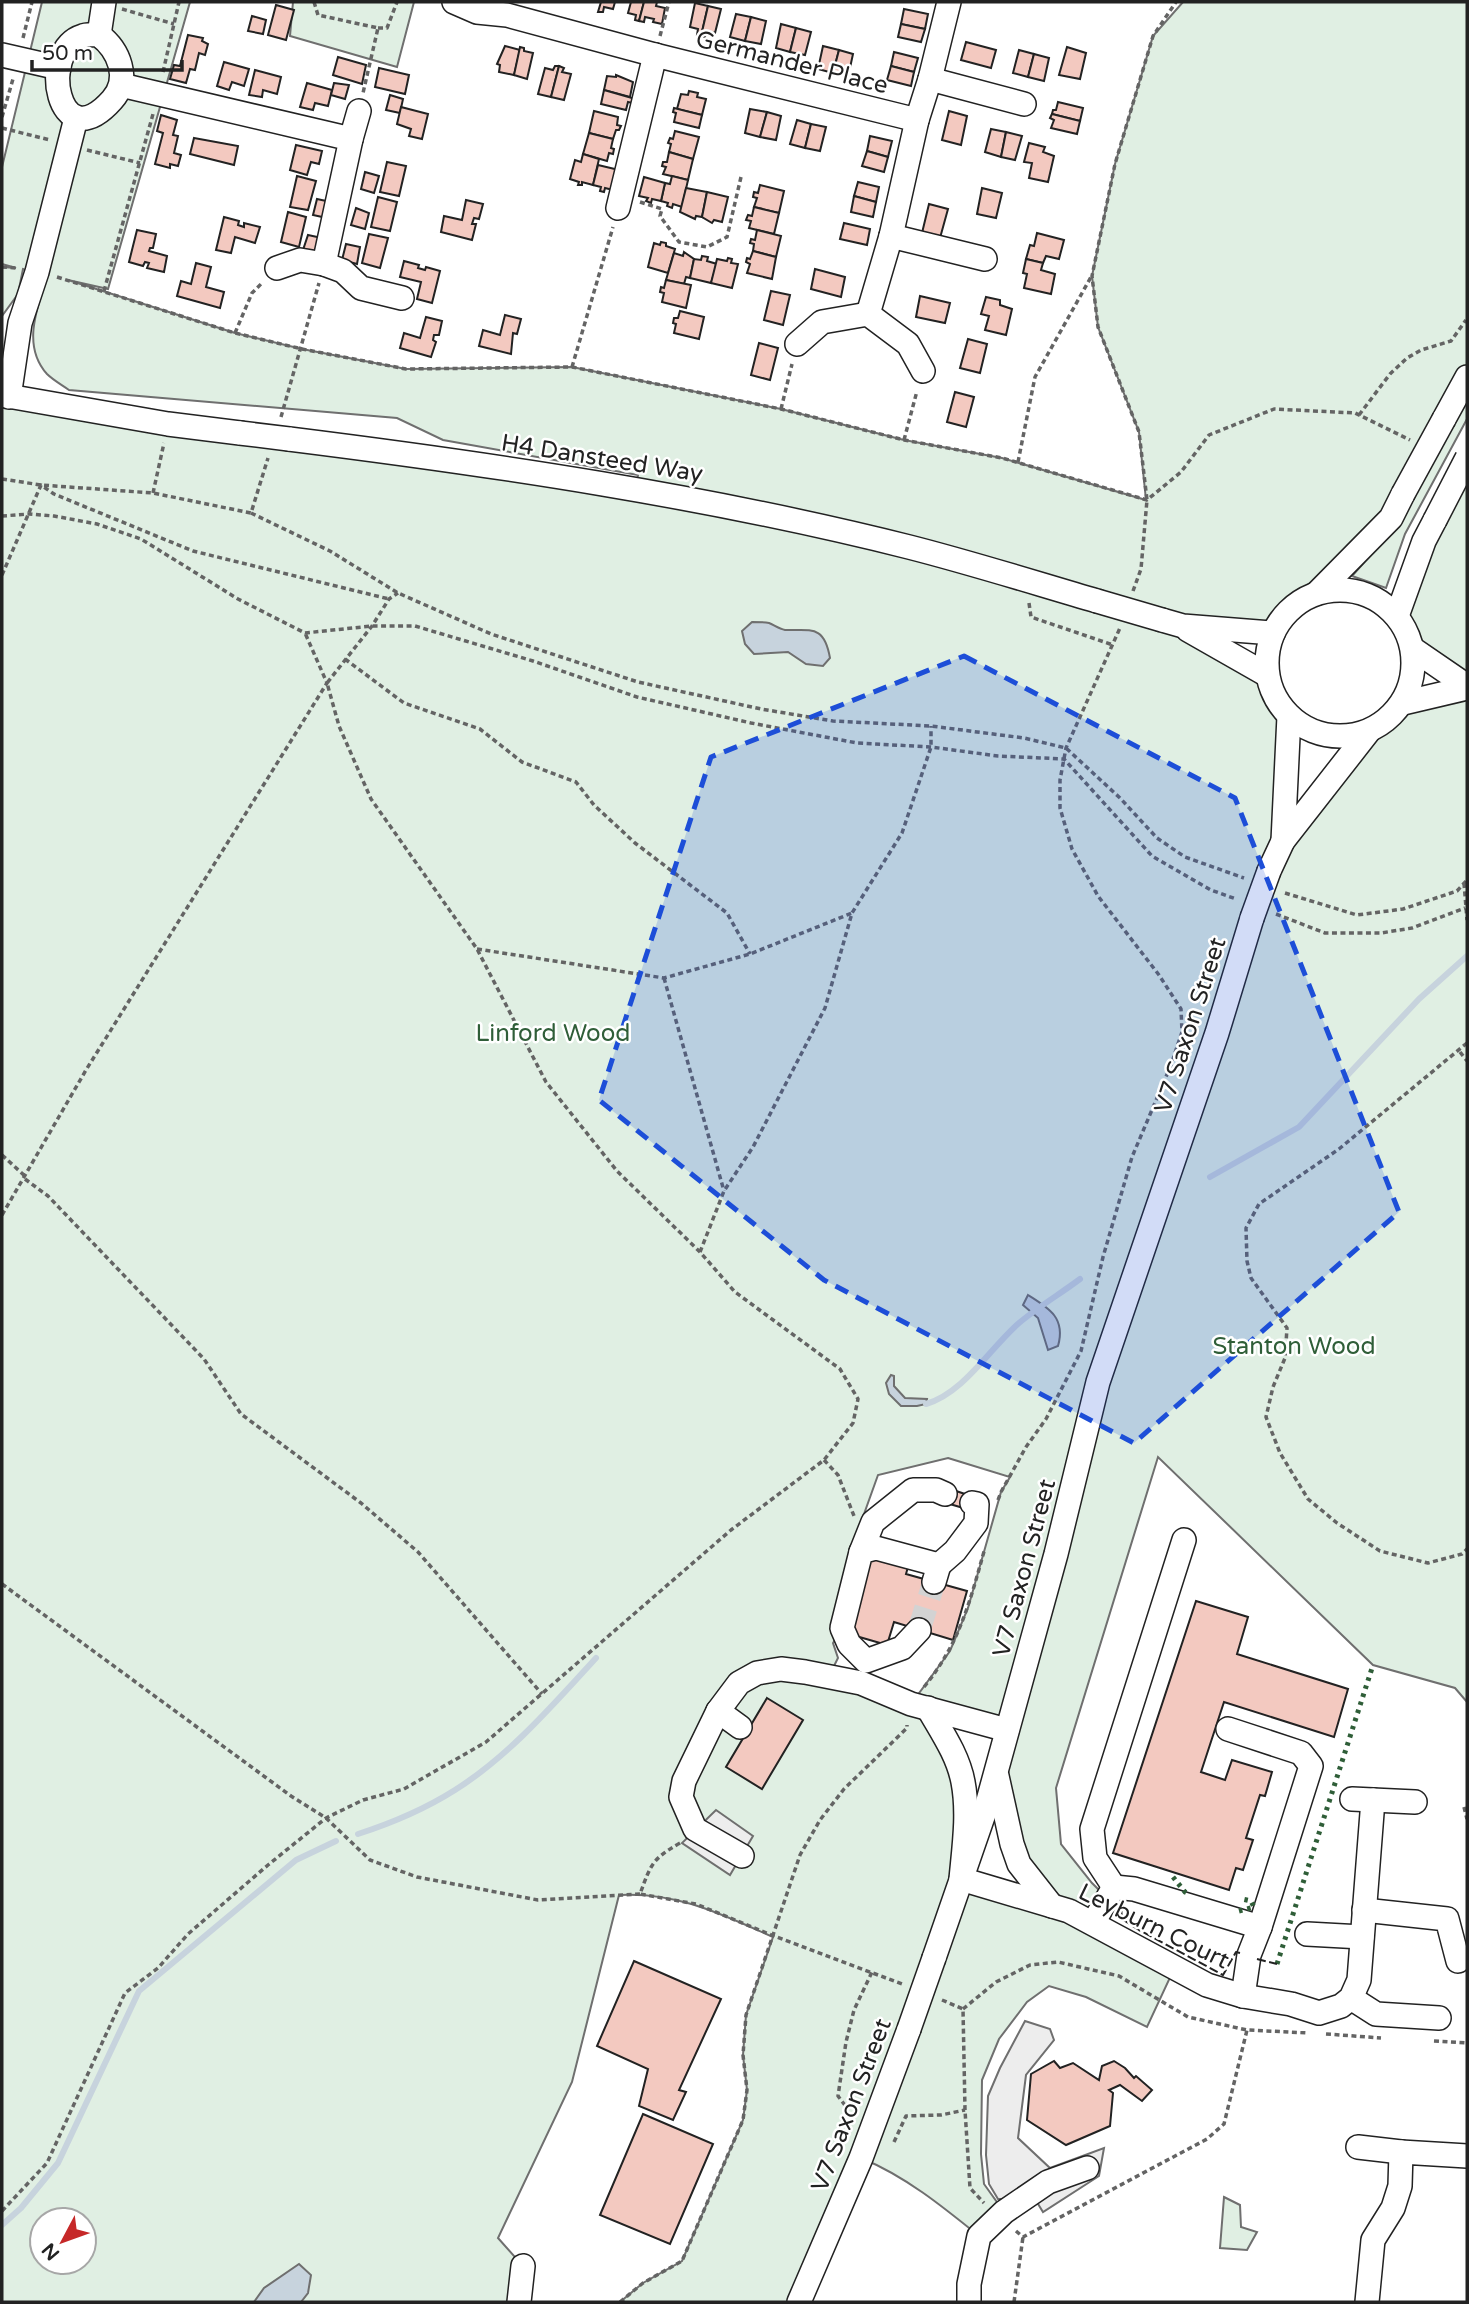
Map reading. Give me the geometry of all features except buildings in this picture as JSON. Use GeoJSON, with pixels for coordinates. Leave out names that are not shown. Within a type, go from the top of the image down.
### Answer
{"type":"FeatureCollection","features":[{"type":"Feature","properties":{"kind":"street"},"geometry":{"type":"LineString","coordinates":[[99,35],[104,2]]}},
{"type":"Feature","properties":{"kind":"street","name":"Germander Place"},"geometry":{"type":"LineString","coordinates":[[454,2],[478,12],[507,15],[917,120]]}},
{"type":"Feature","properties":{"kind":"street"},"geometry":{"type":"LineString","coordinates":[[868,314],[891,236],[917,120],[949,2]]}},
{"type":"Feature","properties":{"kind":"street"},"geometry":{"type":"LineString","coordinates":[[99,35],[109,43],[117,56],[121,69],[121,85],[115,98],[103,109],[90,118],[76,118],[65,110],[59,97],[59,68],[71,44],[82,36],[99,35]]}},
{"type":"Feature","properties":{"kind":"street"},"geometry":{"type":"LineString","coordinates":[[2,55],[59,68]]}},
{"type":"Feature","properties":{"kind":"street"},"geometry":{"type":"LineString","coordinates":[[620,202],[655,55]]}},
{"type":"Feature","properties":{"kind":"street"},"geometry":{"type":"LineString","coordinates":[[930,79],[1024,104]]}},
{"type":"Feature","properties":{"kind":"street"},"geometry":{"type":"LineString","coordinates":[[121,85],[351,139]]}},
{"type":"Feature","properties":{"kind":"street"},"geometry":{"type":"LineString","coordinates":[[324,264],[359,111]]}},
{"type":"Feature","properties":{"kind":"street"},"geometry":{"type":"LineString","coordinates":[[5,396],[11,328],[37,272],[76,118]]}},
{"type":"Feature","properties":{"kind":"street"},"geometry":{"type":"LineString","coordinates":[[891,236],[985,259]]}},
{"type":"Feature","properties":{"kind":"street"},"geometry":{"type":"LineString","coordinates":[[277,268],[300,260],[324,264],[343,271],[361,288],[402,298]]}},
{"type":"Feature","properties":{"kind":"street"},"geometry":{"type":"LineString","coordinates":[[797,344],[822,322],[868,314],[908,344],[923,370]]}},
{"type":"Feature","properties":{"kind":"street"},"geometry":{"type":"LineString","coordinates":[[1317,593],[1391,518],[1467,377]]}},
{"type":"Feature","properties":{"kind":"street","name":"H4 Dansteed Way"},"geometry":{"type":"LineString","coordinates":[[5,396],[168,424],[435,458],[721,505],[910,547],[1172,623],[1273,633]]}},
{"type":"Feature","properties":{"kind":"street"},"geometry":{"type":"LineString","coordinates":[[1397,616],[1424,541],[1467,458]]}},
{"type":"Feature","properties":{"kind":"street"},"geometry":{"type":"LineString","coordinates":[[1339,589],[1361,592],[1381,601],[1397,616],[1407,631],[1413,649],[1413,677],[1403,703],[1390,718],[1370,731],[1349,736],[1327,736],[1307,729],[1289,716],[1276,699],[1267,675],[1267,654],[1273,633],[1282,618],[1299,602],[1317,593],[1339,589]]}},
{"type":"Feature","properties":{"kind":"street","name":"H4 Dansteed Way"},"geometry":{"type":"LineString","coordinates":[[1172,623],[1267,675]]}},
{"type":"Feature","properties":{"kind":"street"},"geometry":{"type":"LineString","coordinates":[[1413,649],[1467,687]]}},
{"type":"Feature","properties":{"kind":"street"},"geometry":{"type":"LineString","coordinates":[[1403,703],[1467,687]]}},
{"type":"Feature","properties":{"kind":"street","name":"V7 Saxon Street"},"geometry":{"type":"LineString","coordinates":[[1283,841],[1289,716]]}},
{"type":"Feature","properties":{"kind":"street","name":"V7 Saxon Street"},"geometry":{"type":"LineString","coordinates":[[799,2302],[861,2158],[986,1808],[1056,1554],[1098,1381],[1213,1045],[1263,916],[1266,878],[1283,841],[1370,731]]}},
{"type":"Feature","properties":{"kind":"street"},"geometry":{"type":"LineString","coordinates":[[866,1661],[849,1644],[842,1628],[861,1552],[873,1522],[913,1490],[936,1490],[945,1494]]}},
{"type":"Feature","properties":{"kind":"street"},"geometry":{"type":"LineString","coordinates":[[861,1552],[876,1548],[937,1573],[976,1523],[977,1504],[972,1503]]}},
{"type":"Feature","properties":{"kind":"street"},"geometry":{"type":"LineString","coordinates":[[1114,1887],[1095,1858],[1092,1829],[1184,1541]]}},
{"type":"Feature","properties":{"kind":"street"},"geometry":{"type":"LineString","coordinates":[[866,1661],[902,1648],[919,1630]]}},
{"type":"Feature","properties":{"kind":"street"},"geometry":{"type":"LineString","coordinates":[[861,1684],[866,1661]]}},
{"type":"Feature","properties":{"kind":"street"},"geometry":{"type":"LineString","coordinates":[[742,1856],[695,1829],[681,1817],[681,1797],[684,1781],[718,1711],[739,1683],[757,1673],[793,1670],[861,1684],[911,1704],[1007,1730]]}},
{"type":"Feature","properties":{"kind":"street"},"geometry":{"type":"LineString","coordinates":[[928,1708],[948,1742],[963,1780],[966,1817],[961,1879]]}},
{"type":"Feature","properties":{"kind":"street"},"geometry":{"type":"LineString","coordinates":[[718,1711],[740,1727]]}},
{"type":"Feature","properties":{"kind":"street"},"geometry":{"type":"LineString","coordinates":[[1228,1729],[1301,1752],[1311,1766],[1249,1955],[1243,1996]]}},
{"type":"Feature","properties":{"kind":"street","name":"Leyburn Court"},"geometry":{"type":"LineString","coordinates":[[996,1769],[1019,1864],[1052,1906]]}},
{"type":"Feature","properties":{"kind":"street"},"geometry":{"type":"LineString","coordinates":[[1415,1802],[1362,1800],[1364,1910],[1359,1980],[1351,1998],[1376,2014],[1439,2018]]}},
{"type":"Feature","properties":{"kind":"street","name":"Leyburn Court"},"geometry":{"type":"LineString","coordinates":[[961,1879],[1069,1911],[1207,1985],[1243,1996],[1290,2004],[1319,2013],[1341,2006],[1351,1998]]}},
{"type":"Feature","properties":{"kind":"street"},"geometry":{"type":"LineString","coordinates":[[1093,1923],[1114,1887]]}},
{"type":"Feature","properties":{"kind":"street"},"geometry":{"type":"LineString","coordinates":[[1114,1887],[1134,1888],[1260,1927]]}},
{"type":"Feature","properties":{"kind":"street"},"geometry":{"type":"LineString","coordinates":[[1364,1910],[1447,1919],[1458,1961]]}},
{"type":"Feature","properties":{"kind":"street"},"geometry":{"type":"LineString","coordinates":[[1307,1934],[1362,1937]]}},
{"type":"Feature","properties":{"kind":"street"},"geometry":{"type":"LineString","coordinates":[[1358,2147],[1467,2156]]}},
{"type":"Feature","properties":{"kind":"street"},"geometry":{"type":"LineString","coordinates":[[1367,2302],[1373,2240],[1393,2208],[1400,2186],[1401,2152]]}},
{"type":"Feature","properties":{"kind":"street"},"geometry":{"type":"LineString","coordinates":[[969,2302],[969,2284],[979,2236],[997,2217],[1048,2182],[1087,2168]]}},
{"type":"Feature","properties":{"kind":"street"},"geometry":{"type":"LineString","coordinates":[[519,2302],[523,2266]]}},
{"type":"Feature","properties":{"kind":"path"},"geometry":{"type":"LineString","coordinates":[[104,2],[174,24]]}},
{"type":"Feature","properties":{"kind":"path"},"geometry":{"type":"LineString","coordinates":[[104,290],[159,92],[179,2]]}},
{"type":"Feature","properties":{"kind":"path"},"geometry":{"type":"LineString","coordinates":[[314,2],[318,15],[378,28],[387,28],[397,2]]}},
{"type":"Feature","properties":{"kind":"path"},"geometry":{"type":"LineString","coordinates":[[655,55],[669,2]]}},
{"type":"Feature","properties":{"kind":"path"},"geometry":{"type":"LineString","coordinates":[[1018,462],[1035,376],[1092,276],[1115,164],[1153,36],[1176,2]]}},
{"type":"Feature","properties":{"kind":"path"},"geometry":{"type":"LineString","coordinates":[[359,111],[378,28]]}},
{"type":"Feature","properties":{"kind":"path"},"geometry":{"type":"LineString","coordinates":[[572,367],[620,202],[662,209],[660,216],[679,242],[707,247],[727,237],[741,177]]}},
{"type":"Feature","properties":{"kind":"path"},"geometry":{"type":"LineString","coordinates":[[251,513],[279,438],[324,264]]}},
{"type":"Feature","properties":{"kind":"path"},"geometry":{"type":"LineString","coordinates":[[2,267],[37,272],[104,290],[235,332],[302,349],[406,369],[572,367],[781,409],[904,440],[1018,462],[1147,500]]}},
{"type":"Feature","properties":{"kind":"path"},"geometry":{"type":"LineString","coordinates":[[235,332],[252,293],[277,268]]}},
{"type":"Feature","properties":{"kind":"path"},"geometry":{"type":"LineString","coordinates":[[1092,276],[1098,327],[1139,432],[1147,500],[1141,569],[1132,594]]}},
{"type":"Feature","properties":{"kind":"path"},"geometry":{"type":"LineString","coordinates":[[1359,415],[1390,374],[1407,358],[1420,350],[1451,341],[1466,320]]}},
{"type":"Feature","properties":{"kind":"path"},"geometry":{"type":"LineString","coordinates":[[781,409],[797,353],[797,344]]}},
{"type":"Feature","properties":{"kind":"path"},"geometry":{"type":"LineString","coordinates":[[904,440],[923,370]]}},
{"type":"Feature","properties":{"kind":"path"},"geometry":{"type":"LineString","coordinates":[[1147,500],[1181,471],[1209,435],[1274,409],[1359,415],[1416,443]]}},
{"type":"Feature","properties":{"kind":"path"},"geometry":{"type":"LineString","coordinates":[[153,493],[168,424]]}},
{"type":"Feature","properties":{"kind":"path"},"geometry":{"type":"LineString","coordinates":[[2,480],[153,493],[251,513],[330,551],[398,593],[491,634],[638,682],[761,709],[833,721],[931,726],[1024,738],[1066,748],[1166,844],[1185,857],[1266,878],[1357,915],[1403,909],[1457,891],[1466,881]]}},
{"type":"Feature","properties":{"kind":"path"},"geometry":{"type":"LineString","coordinates":[[2,575],[41,485]]}},
{"type":"Feature","properties":{"kind":"path"},"geometry":{"type":"LineString","coordinates":[[41,485],[54,494],[193,551],[389,599]]}},
{"type":"Feature","properties":{"kind":"path"},"geometry":{"type":"LineString","coordinates":[[2,516],[54,516],[97,524],[141,539],[238,599],[305,633],[372,626],[415,626],[533,661],[637,697],[751,723],[858,743],[931,747],[998,756],[1064,759],[1152,856],[1210,890],[1236,900]]}},
{"type":"Feature","properties":{"kind":"path"},"geometry":{"type":"LineString","coordinates":[[1025,580],[1031,617],[1114,645]]}},
{"type":"Feature","properties":{"kind":"path"},"geometry":{"type":"LineString","coordinates":[[2,1215],[86,1069],[327,683],[372,626],[389,599],[398,593]]}},
{"type":"Feature","properties":{"kind":"path"},"geometry":{"type":"LineString","coordinates":[[1066,748],[1123,620]]}},
{"type":"Feature","properties":{"kind":"path"},"geometry":{"type":"LineString","coordinates":[[2,2211],[47,2163],[125,1993],[158,1968],[188,1934],[326,1818],[363,1800],[404,1789],[486,1742],[731,1530],[824,1460],[853,1423],[858,1399],[840,1369],[735,1292],[700,1252],[618,1171],[546,1082],[477,949],[371,799],[339,726],[327,683],[305,633]]}},
{"type":"Feature","properties":{"kind":"path"},"geometry":{"type":"LineString","coordinates":[[345,659],[404,703],[480,729],[522,762],[576,782],[594,805],[635,843],[727,913],[750,954]]}},
{"type":"Feature","properties":{"kind":"path"},"geometry":{"type":"LineString","coordinates":[[700,1252],[724,1191],[753,1147],[825,1008],[852,912],[902,832],[931,747],[931,726]]}},
{"type":"Feature","properties":{"kind":"path"},"geometry":{"type":"LineString","coordinates":[[1466,881],[1467,920]]}},
{"type":"Feature","properties":{"kind":"path"},"geometry":{"type":"LineString","coordinates":[[1263,916],[1325,933],[1381,933],[1412,928],[1465,908]]}},
{"type":"Feature","properties":{"kind":"path"},"geometry":{"type":"LineString","coordinates":[[477,949],[664,978],[750,954],[852,912]]}},
{"type":"Feature","properties":{"kind":"path"},"geometry":{"type":"LineString","coordinates":[[664,978],[724,1191]]}},
{"type":"Feature","properties":{"kind":"path"},"geometry":{"type":"LineString","coordinates":[[1467,1044],[1328,1157],[1259,1204],[1246,1228],[1247,1261],[1251,1278],[1287,1328],[1285,1357],[1273,1387],[1266,1417],[1280,1453],[1308,1499],[1337,1523],[1380,1551],[1428,1563],[1462,1554],[1467,1549]]}},
{"type":"Feature","properties":{"kind":"path"},"geometry":{"type":"LineString","coordinates":[[1460,1052],[1467,1060]]}},
{"type":"Feature","properties":{"kind":"path"},"geometry":{"type":"LineString","coordinates":[[2,1155],[48,1196],[204,1359],[241,1414],[361,1503],[418,1552],[542,1693]]}},
{"type":"Feature","properties":{"kind":"path"},"geometry":{"type":"LineString","coordinates":[[824,1460],[838,1475],[855,1518]]}},
{"type":"Feature","properties":{"kind":"path"},"geometry":{"type":"LineString","coordinates":[[2,1584],[291,1796],[326,1818],[370,1860],[417,1877],[538,1900],[640,1894],[696,1904],[906,1986]]}},
{"type":"Feature","properties":{"kind":"path"},"geometry":{"type":"LineString","coordinates":[[1464,1807],[1467,1819]]}},
{"type":"Feature","properties":{"kind":"path"},"geometry":{"type":"LineString","coordinates":[[640,1894],[651,1865],[661,1854],[682,1843],[681,1817]]}},
{"type":"Feature","properties":{"kind":"path"},"geometry":{"type":"LineString","coordinates":[[842,2122],[846,2108],[838,2096],[846,2042],[854,2010],[872,1972]]}},
{"type":"Feature","properties":{"kind":"path"},"geometry":{"type":"LineString","coordinates":[[940,2000],[963,2009],[970,2188],[997,2217],[1023,2237]]}},
{"type":"Feature","properties":{"kind":"path"},"geometry":{"type":"LineString","coordinates":[[1023,2237],[1207,2139],[1224,2124],[1247,2029]]}},
{"type":"Feature","properties":{"kind":"path"},"geometry":{"type":"LineString","coordinates":[[894,2142],[906,2116],[941,2115],[965,2110]]}},
{"type":"Feature","properties":{"kind":"path"},"geometry":{"type":"LineString","coordinates":[[1014,2302],[1023,2237]]}},
{"type":"Feature","properties":{"kind":"highlighted area"},"geometry":{"type":"Polygon","coordinates":[[[964,656],[1235,798],[1399,1212],[1134,1443],[824,1280],[599,1100],[711,757],[964,656]]]}},
{"type":"Feature","properties":{"kind":"green space","name":"Linford Wood"},"geometry":{"type":"Polygon","coordinates":[[[42,2],[190,2],[108,289],[68,280],[235,333],[302,349],[406,369],[572,367],[781,409],[904,440],[1002,458],[1146,500],[1139,432],[1098,327],[1092,276],[1115,164],[1153,36],[1183,2],[1467,2],[1467,376],[1391,518],[1317,593],[1299,602],[1282,618],[1273,633],[1185,626],[1267,675],[1276,699],[1289,716],[1283,840],[1369,731],[1390,718],[1403,703],[1467,688],[1467,1702],[1455,1688],[1373,1665],[1158,1457],[1056,1788],[1061,1844],[1108,1899],[1093,1923],[1174,1969],[1147,2027],[1086,1997],[1049,1986],[1027,2002],[999,2039],[982,2080],[981,2154],[984,2184],[1004,2212],[979,2236],[908,2183],[861,2158],[799,2302],[620,2302],[643,2283],[682,2261],[743,2120],[747,2090],[743,2055],[746,2015],[773,1937],[699,1906],[661,1897],[619,1895],[572,2082],[498,2238],[523,2266],[519,2302],[2,2302],[2,396],[635,490],[638,475],[443,440],[397,418],[69,390],[47,374],[35,351],[33,338],[36,313],[47,275],[23,269],[18,294],[2,316],[2,267],[16,268],[2,264],[2,167],[42,2]],[[948,1458],[878,1475],[859,1528],[842,1628],[833,1643],[838,1658],[829,1676],[911,1704],[950,1651],[968,1608],[1001,1492],[1010,1477],[948,1458]],[[928,1709],[966,1817],[961,1879],[1051,1905],[1002,1803],[1007,1730],[928,1709]]]}},
{"type":"Feature","properties":{"kind":"green space"},"geometry":{"type":"Polygon","coordinates":[[[293,2],[414,2],[397,67],[290,36],[293,2]]]}},
{"type":"Feature","properties":{"kind":"green space"},"geometry":{"type":"Polygon","coordinates":[[[1467,396],[1467,419],[1405,534],[1386,588],[1352,576],[1396,527],[1467,396]]]}},
{"type":"Feature","properties":{"kind":"green space"},"geometry":{"type":"Polygon","coordinates":[[[1467,458],[1467,686],[1413,649],[1407,630],[1397,616],[1467,458]]]}},
{"type":"Feature","properties":{"kind":"green space"},"geometry":{"type":"Polygon","coordinates":[[[1224,2197],[1240,2205],[1241,2227],[1257,2232],[1247,2250],[1220,2248],[1224,2197]]]}},
{"type":"Feature","properties":{"kind":"shaded area"},"geometry":{"type":"Polygon","coordinates":[[[752,622],[769,623],[785,630],[809,630],[820,634],[830,658],[823,666],[806,664],[788,652],[754,654],[745,644],[742,631],[752,622]]]}},
{"type":"Feature","properties":{"kind":"shaded area"},"geometry":{"type":"Polygon","coordinates":[[[1028,1295],[1049,1309],[1058,1321],[1058,1346],[1048,1350],[1038,1318],[1023,1305],[1028,1295]]]}},
{"type":"Feature","properties":{"kind":"shaded area"},"geometry":{"type":"Polygon","coordinates":[[[891,1375],[894,1376],[894,1386],[905,1398],[927,1399],[926,1404],[901,1406],[889,1394],[886,1383],[891,1375]]]}},
{"type":"Feature","properties":{"kind":"shaded area"},"geometry":{"type":"Polygon","coordinates":[[[716,1810],[753,1836],[730,1875],[682,1843],[716,1810]]]}},
{"type":"Feature","properties":{"kind":"shaded area"},"geometry":{"type":"Polygon","coordinates":[[[1025,2021],[1050,2029],[1054,2040],[1026,2075],[1018,2138],[1050,2168],[1104,2148],[1099,2176],[1043,2212],[1035,2199],[998,2199],[989,2184],[986,2155],[988,2096],[1025,2021]]]}},
{"type":"Feature","properties":{"kind":"shaded area"},"geometry":{"type":"Polygon","coordinates":[[[299,2264],[311,2275],[308,2293],[301,2302],[254,2302],[264,2288],[299,2264]]]}},
{"type":"Feature","properties":{"kind":"waterway"},"geometry":{"type":"LineString","coordinates":[[1210,1177],[1299,1127],[1419,999],[1467,956]]}},
{"type":"Feature","properties":{"kind":"waterway"},"geometry":{"type":"LineString","coordinates":[[926,1404],[952,1390],[976,1369],[1019,1323],[1080,1279]]}},
{"type":"Feature","properties":{"kind":"waterway"},"geometry":{"type":"LineString","coordinates":[[358,1834],[396,1820],[444,1797],[494,1762],[530,1729],[596,1658]]}},
{"type":"Feature","properties":{"kind":"waterway"},"geometry":{"type":"LineString","coordinates":[[2,2225],[21,2208],[58,2163],[139,1991],[296,1860],[336,1841]]}},
{"type":"Feature","properties":{"kind":"tunnel"},"geometry":{"type":"LineString","coordinates":[[919,1630],[934,1582]]}},
{"type":"Feature","properties":{"kind":"hedge"},"geometry":{"type":"LineString","coordinates":[[1277,1964],[1373,1665]]}},
{"type":"Feature","properties":{"kind":"hedge"},"geometry":{"type":"LineString","coordinates":[[1173,1877],[1189,1894]]}},
{"type":"Feature","properties":{"kind":"hedge"},"geometry":{"type":"LineString","coordinates":[[1239,1911],[1254,1907],[1251,1901],[1242,1899]]}},
{"type":"Feature","properties":{"kind":"fence"},"geometry":{"type":"LineString","coordinates":[[1121,1907],[1122,1919],[1223,1975],[1236,1952],[1240,1953]]}},
{"type":"Feature","properties":{"kind":"fence"},"geometry":{"type":"LineString","coordinates":[[1257,1959],[1277,1964]]}},
{"type":"Feature","properties":{"kind":"park label","name":"Stanton Wood"},"geometry":{"type":"Point","coordinates":[1294,1346]}}]}
